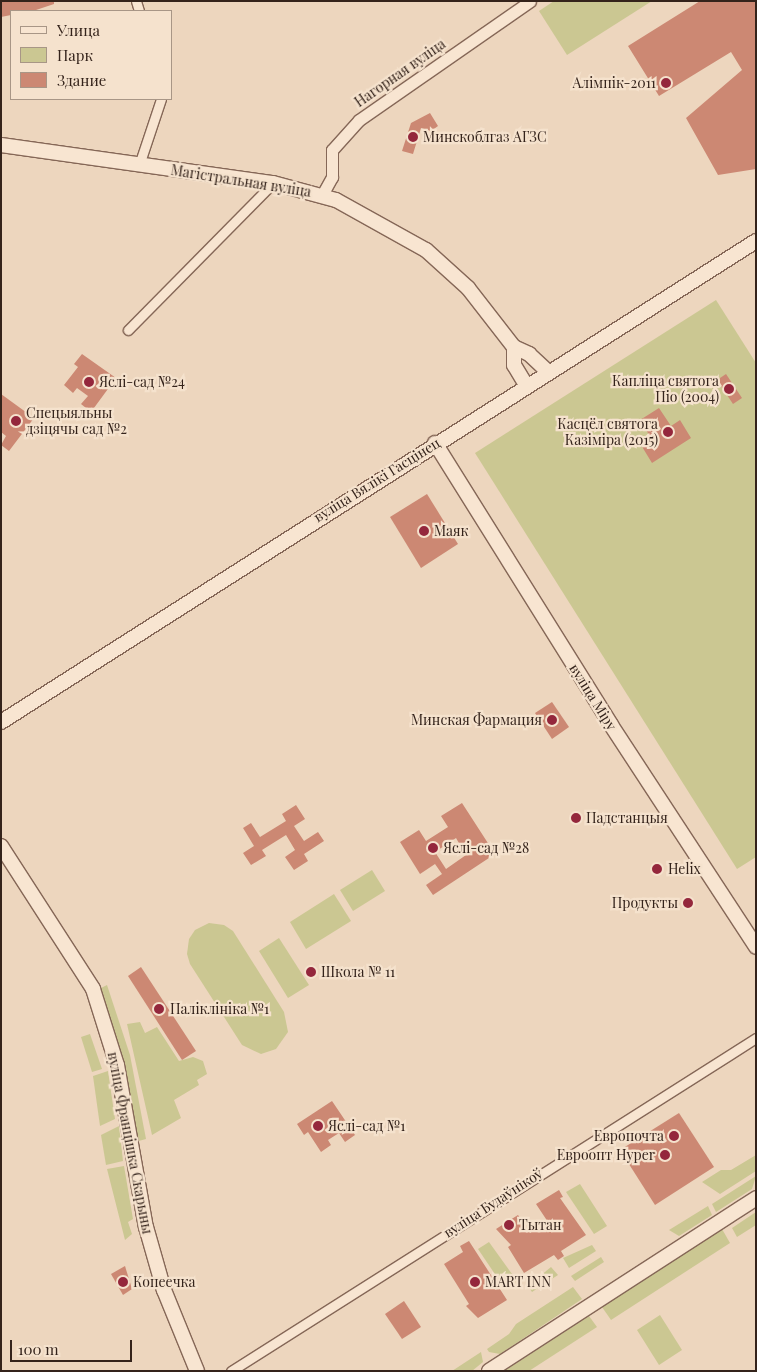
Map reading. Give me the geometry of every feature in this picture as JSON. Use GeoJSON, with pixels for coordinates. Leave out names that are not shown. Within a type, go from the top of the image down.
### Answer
{"type":"FeatureCollection","features":[{"type":"Feature","properties":{"kind":"main road","name":"Магістральная вуліца"},"geometry":{"type":"LineString","coordinates":[[1,144],[272,184],[322,195],[376,219],[426,250],[468,288],[514,347]]}},
{"type":"Feature","properties":{"kind":"main road","name":"вуліца Вялікі Гасцінец"},"geometry":{"type":"LineString","coordinates":[[1,722],[526,385],[756,241]]}},
{"type":"Feature","properties":{"kind":"main road"},"geometry":{"type":"LineString","coordinates":[[526,385],[514,365],[514,347],[529,354],[547,372]]}},
{"type":"Feature","properties":{"kind":"main road","name":"вуліца Міру"},"geometry":{"type":"LineString","coordinates":[[435,444],[611,725],[756,946]]}},
{"type":"Feature","properties":{"kind":"main road","name":"вуліца Францішка Скарыны"},"geometry":{"type":"LineString","coordinates":[[1,846],[93,989],[117,1065],[146,1227],[164,1290],[197,1371]]}},
{"type":"Feature","properties":{"kind":"main road"},"geometry":{"type":"LineString","coordinates":[[489,1371],[756,1198]]}},
{"type":"Feature","properties":{"kind":"street","name":"Нагорная вуліца"},"geometry":{"type":"LineString","coordinates":[[322,195],[332,177],[332,150],[359,120],[530,1]]}},
{"type":"Feature","properties":{"kind":"street"},"geometry":{"type":"LineString","coordinates":[[139,165],[161,100]]}},
{"type":"Feature","properties":{"kind":"street"},"geometry":{"type":"LineString","coordinates":[[128,330],[272,184]]}},
{"type":"Feature","properties":{"kind":"street","name":"вуліца Будаўнікоў"},"geometry":{"type":"LineString","coordinates":[[231,1371],[756,1038]]}},
{"type":"Feature","properties":{"kind":"green space"},"geometry":{"type":"Polygon","coordinates":[[[554,1],[652,1],[567,55],[539,11],[554,1]]]}},
{"type":"Feature","properties":{"kind":"green space"},"geometry":{"type":"Polygon","coordinates":[[[716,300],[756,363],[756,857],[737,869],[475,453],[716,300]]]}},
{"type":"Feature","properties":{"kind":"green space"},"geometry":{"type":"Polygon","coordinates":[[[372,870],[385,891],[353,911],[340,890],[372,870]]]}},
{"type":"Feature","properties":{"kind":"green space"},"geometry":{"type":"Polygon","coordinates":[[[334,894],[351,921],[306,949],[290,922],[334,894]]]}},
{"type":"Feature","properties":{"kind":"green space"},"geometry":{"type":"Polygon","coordinates":[[[209,923],[224,925],[233,931],[284,1012],[288,1032],[276,1049],[261,1054],[242,1045],[190,964],[187,954],[189,939],[195,930],[209,923]]]}},
{"type":"Feature","properties":{"kind":"green space"},"geometry":{"type":"Polygon","coordinates":[[[279,938],[309,985],[288,998],[259,951],[279,938]]]}},
{"type":"Feature","properties":{"kind":"green space"},"geometry":{"type":"Polygon","coordinates":[[[107,985],[130,1055],[146,1139],[135,1142],[97,990],[107,985]]]}},
{"type":"Feature","properties":{"kind":"green space"},"geometry":{"type":"Polygon","coordinates":[[[140,1022],[145,1033],[157,1027],[179,1061],[193,1057],[203,1061],[207,1074],[197,1080],[199,1085],[174,1100],[181,1118],[152,1135],[127,1024],[140,1022]]]}},
{"type":"Feature","properties":{"kind":"green space"},"geometry":{"type":"Polygon","coordinates":[[[90,1034],[102,1069],[92,1072],[81,1037],[90,1034]]]}},
{"type":"Feature","properties":{"kind":"green space"},"geometry":{"type":"Polygon","coordinates":[[[108,1071],[115,1119],[100,1126],[93,1076],[108,1071]]]}},
{"type":"Feature","properties":{"kind":"green space"},"geometry":{"type":"Polygon","coordinates":[[[119,1126],[123,1161],[106,1165],[101,1135],[119,1126]]]}},
{"type":"Feature","properties":{"kind":"green space"},"geometry":{"type":"Polygon","coordinates":[[[756,1155],[756,1171],[720,1194],[702,1182],[721,1170],[731,1170],[756,1155]]]}},
{"type":"Feature","properties":{"kind":"green space"},"geometry":{"type":"Polygon","coordinates":[[[124,1166],[133,1219],[128,1222],[132,1234],[125,1240],[107,1169],[124,1166]]]}},
{"type":"Feature","properties":{"kind":"green space"},"geometry":{"type":"Polygon","coordinates":[[[756,1176],[752,1189],[716,1212],[712,1204],[756,1176]]]}},
{"type":"Feature","properties":{"kind":"green space"},"geometry":{"type":"Polygon","coordinates":[[[580,1184],[607,1226],[594,1234],[566,1192],[580,1184]]]}},
{"type":"Feature","properties":{"kind":"green space"},"geometry":{"type":"Polygon","coordinates":[[[708,1206],[712,1215],[679,1236],[669,1230],[708,1206]]]}},
{"type":"Feature","properties":{"kind":"green space"},"geometry":{"type":"Polygon","coordinates":[[[756,1212],[756,1225],[737,1237],[732,1228],[756,1212]]]}},
{"type":"Feature","properties":{"kind":"green space"},"geometry":{"type":"Polygon","coordinates":[[[722,1229],[730,1243],[611,1320],[602,1307],[722,1229]]]}},
{"type":"Feature","properties":{"kind":"green space"},"geometry":{"type":"Polygon","coordinates":[[[489,1242],[517,1281],[505,1289],[478,1249],[489,1242]]]}},
{"type":"Feature","properties":{"kind":"green space"},"geometry":{"type":"Polygon","coordinates":[[[592,1245],[596,1251],[569,1268],[563,1258],[592,1245]]]}},
{"type":"Feature","properties":{"kind":"green space"},"geometry":{"type":"Polygon","coordinates":[[[601,1257],[604,1262],[575,1281],[571,1276],[601,1257]]]}},
{"type":"Feature","properties":{"kind":"green space"},"geometry":{"type":"Polygon","coordinates":[[[551,1267],[558,1275],[532,1292],[528,1286],[551,1267]]]}},
{"type":"Feature","properties":{"kind":"green space"},"geometry":{"type":"Polygon","coordinates":[[[573,1287],[582,1299],[500,1354],[489,1352],[487,1349],[509,1334],[516,1324],[573,1287]]]}},
{"type":"Feature","properties":{"kind":"green space"},"geometry":{"type":"Polygon","coordinates":[[[660,1315],[682,1350],[659,1365],[637,1330],[660,1315]]]}},
{"type":"Feature","properties":{"kind":"green space"},"geometry":{"type":"Polygon","coordinates":[[[589,1316],[597,1327],[529,1371],[504,1371],[589,1316]]]}},
{"type":"Feature","properties":{"kind":"green space"},"geometry":{"type":"Polygon","coordinates":[[[481,1352],[483,1362],[472,1371],[452,1371],[481,1352]]]}},
{"type":"Feature","properties":{"kind":"building"},"geometry":{"type":"Polygon","coordinates":[[[1,1],[54,1],[54,4],[36,10],[10,10],[10,15],[1,17],[1,1]]]}},
{"type":"Feature","properties":{"kind":"building","name":"Алімпік-2011"},"geometry":{"type":"Polygon","coordinates":[[[700,1],[756,1],[756,169],[718,175],[686,118],[742,70],[731,52],[659,96],[628,46],[700,1]]]}},
{"type":"Feature","properties":{"kind":"building","name":"Минскоблгаз АГЗС"},"geometry":{"type":"Polygon","coordinates":[[[430,113],[438,126],[431,131],[421,128],[413,154],[402,151],[411,123],[430,113]]]}},
{"type":"Feature","properties":{"kind":"building","name":"Яслі-сад №24"},"geometry":{"type":"Polygon","coordinates":[[[82,354],[116,378],[91,412],[81,404],[88,396],[77,388],[73,393],[64,385],[78,367],[74,364],[82,354]]]}},
{"type":"Feature","properties":{"kind":"building","name":"Капліца святога Піо (2004)"},"geometry":{"type":"Polygon","coordinates":[[[726,374],[742,398],[733,404],[717,380],[726,374]]]}},
{"type":"Feature","properties":{"kind":"building","name":"Спецыяльны дзіцячы сад №2"},"geometry":{"type":"Polygon","coordinates":[[[1,394],[34,418],[9,451],[1,445],[6,436],[1,432],[1,394]]]}},
{"type":"Feature","properties":{"kind":"building","name":"Касцёл святога Казіміра (2015)"},"geometry":{"type":"Polygon","coordinates":[[[659,408],[671,426],[680,420],[691,438],[652,463],[641,445],[651,438],[640,420],[659,408]]]}},
{"type":"Feature","properties":{"kind":"building","name":"Маяк"},"geometry":{"type":"Polygon","coordinates":[[[427,494],[458,544],[421,568],[390,517],[427,494]]]}},
{"type":"Feature","properties":{"kind":"building","name":"Минская Фармация"},"geometry":{"type":"Polygon","coordinates":[[[552,702],[569,727],[552,739],[535,713],[552,702]]]}},
{"type":"Feature","properties":{"kind":"building","name":"Яслі-сад №28"},"geometry":{"type":"Polygon","coordinates":[[[462,803],[495,854],[433,895],[426,885],[442,874],[435,864],[420,874],[400,842],[419,830],[426,841],[448,827],[441,816],[462,803]],[[456,838],[435,852],[446,869],[466,855],[456,838]]]}},
{"type":"Feature","properties":{"kind":"building"},"geometry":{"type":"Polygon","coordinates":[[[296,805],[305,819],[294,826],[304,841],[318,832],[324,841],[304,854],[308,861],[294,870],[285,857],[295,850],[286,835],[262,850],[266,856],[251,865],[243,853],[254,846],[243,828],[251,823],[260,837],[286,821],[282,814],[296,805]]]}},
{"type":"Feature","properties":{"kind":"building","name":"Паліклініка №1"},"geometry":{"type":"Polygon","coordinates":[[[141,967],[196,1051],[182,1060],[128,976],[141,967]]]}},
{"type":"Feature","properties":{"kind":"building","name":"Яслі-сад №1"},"geometry":{"type":"Polygon","coordinates":[[[332,1101],[355,1135],[345,1142],[339,1133],[328,1140],[331,1145],[321,1152],[308,1132],[304,1135],[297,1124],[332,1101]]]}},
{"type":"Feature","properties":{"kind":"building","name":"Евроопт Hyper"},"geometry":{"type":"Polygon","coordinates":[[[679,1113],[714,1167],[655,1205],[620,1150],[679,1113]]]}},
{"type":"Feature","properties":{"kind":"building"},"geometry":{"type":"Polygon","coordinates":[[[559,1190],[563,1197],[560,1198],[586,1235],[561,1251],[564,1256],[558,1260],[554,1255],[524,1273],[508,1247],[511,1245],[496,1229],[518,1215],[530,1233],[548,1222],[536,1204],[559,1190]]]}},
{"type":"Feature","properties":{"kind":"building","name":"MART INN"},"geometry":{"type":"Polygon","coordinates":[[[469,1241],[507,1300],[478,1318],[466,1306],[469,1304],[444,1264],[463,1252],[460,1246],[469,1241]]]}},
{"type":"Feature","properties":{"kind":"building","name":"Копеечка"},"geometry":{"type":"Polygon","coordinates":[[[125,1266],[132,1289],[123,1295],[111,1274],[125,1266]]]}},
{"type":"Feature","properties":{"kind":"building"},"geometry":{"type":"Polygon","coordinates":[[[404,1301],[421,1327],[402,1339],[385,1314],[404,1301]]]}},
{"type":"Feature","properties":{"kind":"place","name":"Алімпік-2011"},"geometry":{"type":"Point","coordinates":[666,83]}},
{"type":"Feature","properties":{"kind":"place","name":"Минскоблгаз АГЗС"},"geometry":{"type":"Point","coordinates":[413,137]}},
{"type":"Feature","properties":{"kind":"place","name":"Яслі-сад №24"},"geometry":{"type":"Point","coordinates":[89,382]}},
{"type":"Feature","properties":{"kind":"place","name":"Капліца святога Піо (2004)"},"geometry":{"type":"Point","coordinates":[729,389]}},
{"type":"Feature","properties":{"kind":"place","name":"Спецыяльны дзіцячы сад №2"},"geometry":{"type":"Point","coordinates":[16,421]}},
{"type":"Feature","properties":{"kind":"place","name":"Касцёл святога Казіміра (2015)"},"geometry":{"type":"Point","coordinates":[668,432]}},
{"type":"Feature","properties":{"kind":"place","name":"Маяк"},"geometry":{"type":"Point","coordinates":[424,531]}},
{"type":"Feature","properties":{"kind":"place","name":"Минская Фармация"},"geometry":{"type":"Point","coordinates":[552,720]}},
{"type":"Feature","properties":{"kind":"place","name":"Падстанцыя"},"geometry":{"type":"Point","coordinates":[576,818]}},
{"type":"Feature","properties":{"kind":"place","name":"Яслі-сад №28"},"geometry":{"type":"Point","coordinates":[433,848]}},
{"type":"Feature","properties":{"kind":"place","name":"Helix"},"geometry":{"type":"Point","coordinates":[657,869]}},
{"type":"Feature","properties":{"kind":"place","name":"Продукты"},"geometry":{"type":"Point","coordinates":[688,903]}},
{"type":"Feature","properties":{"kind":"place","name":"Школа № 11"},"geometry":{"type":"Point","coordinates":[311,972]}},
{"type":"Feature","properties":{"kind":"place","name":"Паліклініка №1"},"geometry":{"type":"Point","coordinates":[159,1009]}},
{"type":"Feature","properties":{"kind":"place","name":"Яслі-сад №1"},"geometry":{"type":"Point","coordinates":[318,1126]}},
{"type":"Feature","properties":{"kind":"place","name":"Европочта"},"geometry":{"type":"Point","coordinates":[674,1136]}},
{"type":"Feature","properties":{"kind":"place","name":"Евроопт Hyper"},"geometry":{"type":"Point","coordinates":[665,1155]}},
{"type":"Feature","properties":{"kind":"place","name":"Тытан"},"geometry":{"type":"Point","coordinates":[509,1225]}},
{"type":"Feature","properties":{"kind":"place","name":"Копеечка"},"geometry":{"type":"Point","coordinates":[123,1282]}},
{"type":"Feature","properties":{"kind":"place","name":"MART INN"},"geometry":{"type":"Point","coordinates":[475,1282]}}]}
